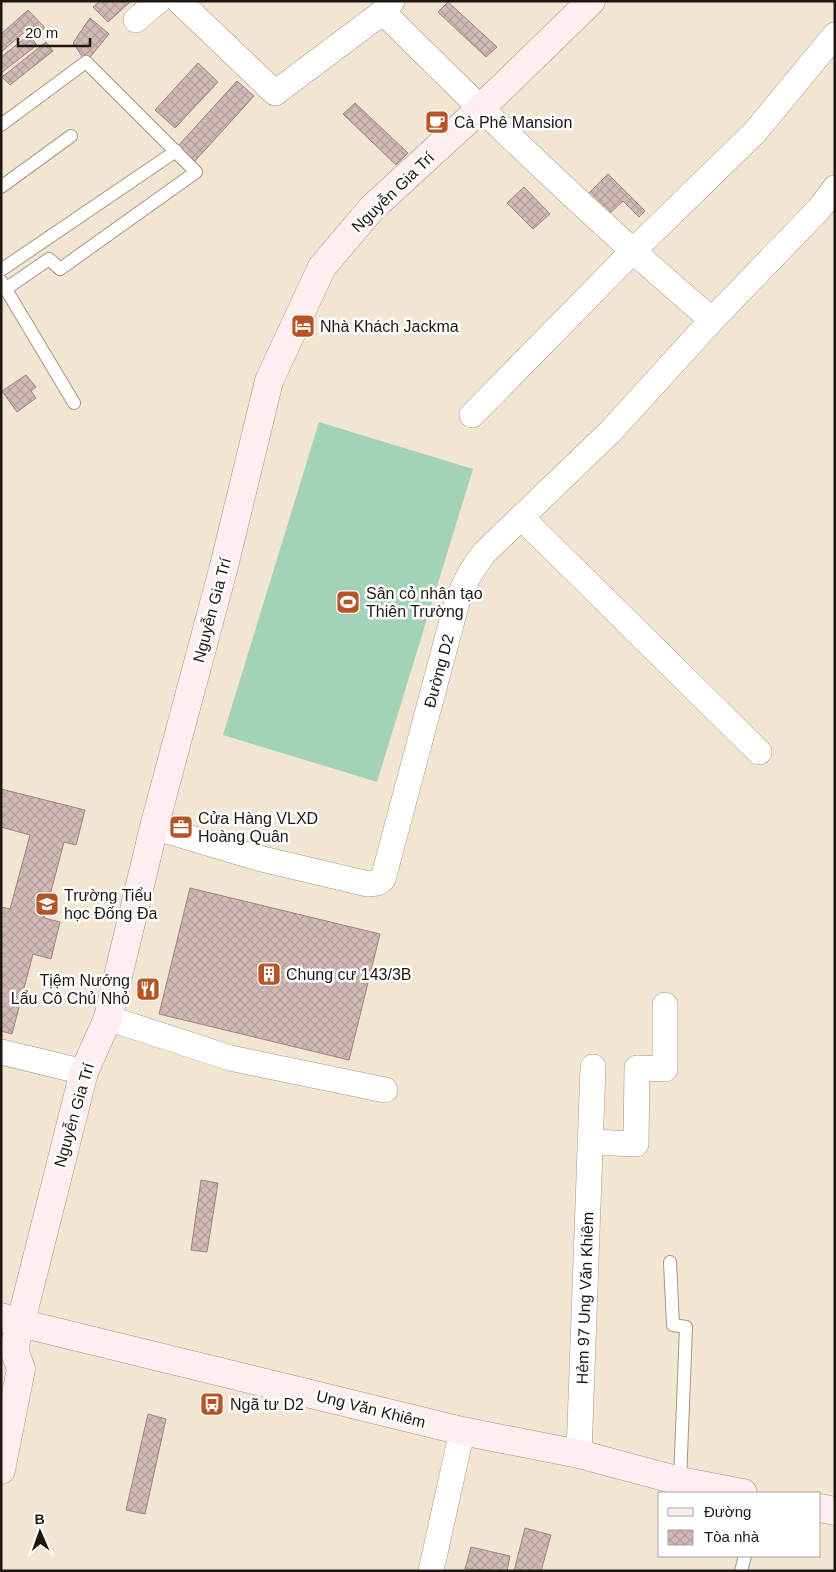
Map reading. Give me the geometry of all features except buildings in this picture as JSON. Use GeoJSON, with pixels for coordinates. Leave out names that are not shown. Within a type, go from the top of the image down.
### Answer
{"type":"FeatureCollection","features":[{"type":"Feature","properties":{"kind":"street"},"geometry":{"type":"LineString","coordinates":[[136,20],[158,1]]}},
{"type":"Feature","properties":{"kind":"street"},"geometry":{"type":"LineString","coordinates":[[179,1],[275,93],[387,6],[480,109],[632,252],[712,320]]}},
{"type":"Feature","properties":{"kind":"street","name":"Nguyễn Gia Trí"},"geometry":{"type":"LineString","coordinates":[[1,1470],[20,1369],[9,1338],[84,1072],[108,1018],[154,828],[224,566],[269,382],[322,267],[372,208],[480,109],[591,1]]}},
{"type":"Feature","properties":{"kind":"street"},"geometry":{"type":"LineString","coordinates":[[472,415],[632,252],[755,132],[835,34]]}},
{"type":"Feature","properties":{"kind":"street","name":"Đường D2"},"geometry":{"type":"LineString","coordinates":[[154,828],[258,858],[368,884],[377,883],[383,879],[465,580],[485,552],[610,432],[712,320],[819,209],[835,188]]}},
{"type":"Feature","properties":{"kind":"street"},"geometry":{"type":"LineString","coordinates":[[521,518],[759,752]]}},
{"type":"Feature","properties":{"kind":"street"},"geometry":{"type":"LineString","coordinates":[[591,1142],[636,1144],[637,1068],[665,1069],[665,1006]]}},
{"type":"Feature","properties":{"kind":"street"},"geometry":{"type":"LineString","coordinates":[[108,1018],[230,1058],[385,1090]]}},
{"type":"Feature","properties":{"kind":"street"},"geometry":{"type":"LineString","coordinates":[[1,1052],[84,1072]]}},
{"type":"Feature","properties":{"kind":"street","name":"Hẻm 97 Ung Văn Khiêm"},"geometry":{"type":"LineString","coordinates":[[579,1454],[593,1067]]}},
{"type":"Feature","properties":{"kind":"street","name":"Ung Văn Khiêm"},"geometry":{"type":"LineString","coordinates":[[9,1338],[579,1454],[680,1481],[738,1492]]}},
{"type":"Feature","properties":{"kind":"street"},"geometry":{"type":"LineString","coordinates":[[431,1571],[462,1431]]}},
{"type":"Feature","properties":{"kind":"street"},"geometry":{"type":"LineString","coordinates":[[821,1508],[835,1511]]}},
{"type":"Feature","properties":{"kind":"lane"},"geometry":{"type":"LineString","coordinates":[[1,125],[86,62],[196,172],[60,269],[49,259],[4,284],[74,403]]}},
{"type":"Feature","properties":{"kind":"lane"},"geometry":{"type":"LineString","coordinates":[[1,186],[71,136]]}},
{"type":"Feature","properties":{"kind":"lane"},"geometry":{"type":"LineString","coordinates":[[1,270],[176,151]]}},
{"type":"Feature","properties":{"kind":"lane"},"geometry":{"type":"LineString","coordinates":[[670,1262],[673,1325],[686,1327],[680,1481]]}},
{"type":"Feature","properties":{"kind":"lane"},"geometry":{"type":"LineString","coordinates":[[741,1571],[745,1557]]}},
{"type":"Feature","properties":{"kind":"green space","name":"Sân cỏ nhân tạo Thiên Trường"},"geometry":{"type":"Polygon","coordinates":[[[319,422],[473,469],[377,782],[223,735],[319,422]]]}},
{"type":"Feature","properties":{"kind":"place","name":"Cà Phê Mansion"},"geometry":{"type":"Point","coordinates":[437,122]}},
{"type":"Feature","properties":{"kind":"place","name":"Nhà Khách Jackma"},"geometry":{"type":"Point","coordinates":[303,326]}},
{"type":"Feature","properties":{"kind":"place","name":"Sân cỏ nhân tạo Thiên Trường"},"geometry":{"type":"Point","coordinates":[348,602]}},
{"type":"Feature","properties":{"kind":"place","name":"Cửa Hàng VLXD Hoàng Quân"},"geometry":{"type":"Point","coordinates":[181,827]}},
{"type":"Feature","properties":{"kind":"place","name":"Trường Tiểu học Đống Đa"},"geometry":{"type":"Point","coordinates":[47,904]}},
{"type":"Feature","properties":{"kind":"place","name":"Chung cư 143/3B"},"geometry":{"type":"Point","coordinates":[269,974]}},
{"type":"Feature","properties":{"kind":"place","name":"Tịệm Nướng Lẩu Cô Chủ Nhỏ"},"geometry":{"type":"Point","coordinates":[148,989]}},
{"type":"Feature","properties":{"kind":"place","name":"Ngã tư D2"},"geometry":{"type":"Point","coordinates":[212,1404]}}]}
